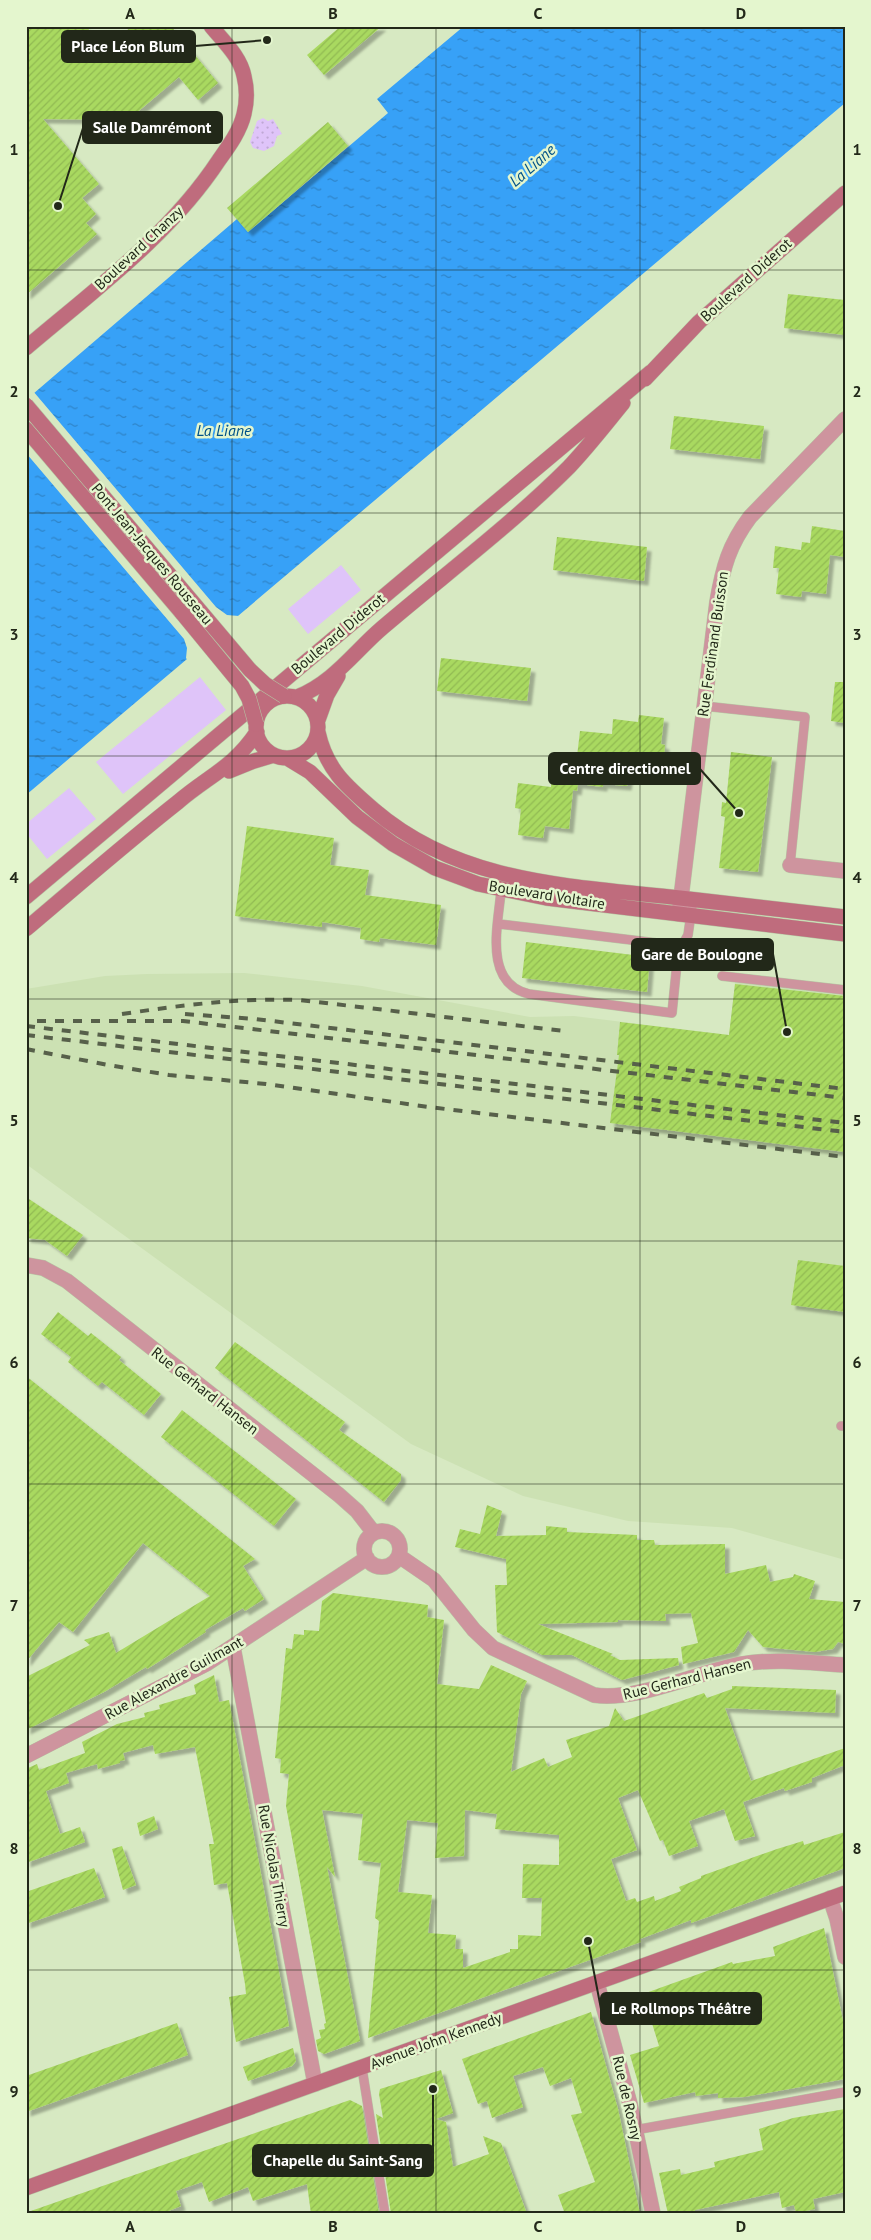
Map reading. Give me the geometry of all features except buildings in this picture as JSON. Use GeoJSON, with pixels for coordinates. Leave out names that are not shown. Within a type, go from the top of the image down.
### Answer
{"type":"FeatureCollection","features":[{"type":"Feature","properties":{"kind":"street","name":"Boulevard Chanzy"},"geometry":{"type":"LineString","coordinates":[[26,348],[130,260],[168,224],[200,186],[234,137],[246,106],[245,77],[235,56],[211,26]]}},
{"type":"Feature","properties":{"kind":"street","name":"Boulevard Diderot"},"geometry":{"type":"LineString","coordinates":[[290,696],[322,685],[346,664],[370,638],[555,480],[581,454],[651,372],[699,322],[845,193]]}},
{"type":"Feature","properties":{"kind":"street","name":"Boulevard Diderot"},"geometry":{"type":"LineString","coordinates":[[26,897],[651,372]]}},
{"type":"Feature","properties":{"kind":"street","name":"Pont Jean-Jacques Rousseau"},"geometry":{"type":"LineString","coordinates":[[26,405],[250,670],[265,684],[290,696]]}},
{"type":"Feature","properties":{"kind":"street","name":"Rue Ferdinand Buisson"},"geometry":{"type":"LineString","coordinates":[[686,907],[704,706],[722,572],[732,544],[750,517],[845,419]]}},
{"type":"Feature","properties":{"kind":"street","name":"Pont Jean-Jacques Rousseau"},"geometry":{"type":"LineString","coordinates":[[26,429],[242,686],[249,699],[256,728]]}},
{"type":"Feature","properties":{"kind":"street","name":"Boulevard Diderot"},"geometry":{"type":"LineString","coordinates":[[318,726],[327,695],[346,664]]}},
{"type":"Feature","properties":{"kind":"street"},"geometry":{"type":"LineString","coordinates":[[26,929],[176,802],[211,779],[240,755],[256,728],[260,712],[272,699],[290,696],[310,706],[318,726],[312,745],[306,752],[299,756],[248,763],[211,779]]}},
{"type":"Feature","properties":{"kind":"street","name":"Boulevard Voltaire"},"geometry":{"type":"LineString","coordinates":[[318,726],[328,762],[350,789],[399,829],[448,856],[479,868],[520,879],[845,934]]}},
{"type":"Feature","properties":{"kind":"street"},"geometry":{"type":"LineString","coordinates":[[256,728],[263,746],[281,757]]}},
{"type":"Feature","properties":{"kind":"street","name":"Boulevard Voltaire"},"geometry":{"type":"LineString","coordinates":[[281,757],[310,772],[356,817],[400,849],[453,876],[501,891],[542,898],[845,918]]}},
{"type":"Feature","properties":{"kind":"street"},"geometry":{"type":"LineString","coordinates":[[790,865],[845,871]]}},
{"type":"Feature","properties":{"kind":"street","name":"Rue Gerhard Hansen"},"geometry":{"type":"LineString","coordinates":[[26,1265],[50,1271],[67,1281],[339,1495],[357,1511],[374,1532]]}},
{"type":"Feature","properties":{"kind":"street"},"geometry":{"type":"LineString","coordinates":[[388,1531],[396,1537],[401,1546],[400,1556],[393,1564],[384,1567],[374,1565],[367,1558],[364,1546],[369,1536],[374,1532],[388,1531]]}},
{"type":"Feature","properties":{"kind":"street","name":"Rue Gerhard Hansen"},"geometry":{"type":"LineString","coordinates":[[400,1556],[434,1580],[474,1630],[493,1648],[594,1695],[609,1697],[628,1694],[724,1668],[763,1661],[845,1666]]}},
{"type":"Feature","properties":{"kind":"street","name":"Rue Alexandre Guilmant"},"geometry":{"type":"LineString","coordinates":[[26,1756],[185,1676],[233,1647],[367,1558]]}},
{"type":"Feature","properties":{"kind":"street","name":"Rue Nicolas Thierry"},"geometry":{"type":"LineString","coordinates":[[233,1647],[315,2084]]}},
{"type":"Feature","properties":{"kind":"street"},"geometry":{"type":"LineString","coordinates":[[838,1896],[837,1919],[845,1957]]}},
{"type":"Feature","properties":{"kind":"street","name":"Avenue John Kennedy"},"geometry":{"type":"LineString","coordinates":[[26,2188],[838,1896]]}},
{"type":"Feature","properties":{"kind":"street","name":"Rue de Rosny"},"geometry":{"type":"LineString","coordinates":[[597,1983],[608,2017],[653,2214]]}},
{"type":"Feature","properties":{"kind":"lane"},"geometry":{"type":"LineString","coordinates":[[704,706],[805,717],[790,865]]}},
{"type":"Feature","properties":{"kind":"lane"},"geometry":{"type":"LineString","coordinates":[[501,891],[496,958],[504,977],[515,989],[522,993],[672,1013],[681,946],[688,935],[686,907]]}},
{"type":"Feature","properties":{"kind":"lane"},"geometry":{"type":"LineString","coordinates":[[499,924],[681,946]]}},
{"type":"Feature","properties":{"kind":"lane"},"geometry":{"type":"LineString","coordinates":[[722,976],[845,990]]}},
{"type":"Feature","properties":{"kind":"lane"},"geometry":{"type":"LineString","coordinates":[[362,2068],[386,2214]]}},
{"type":"Feature","properties":{"kind":"lane"},"geometry":{"type":"LineString","coordinates":[[635,2130],[845,2092]]}},
{"type":"Feature","properties":{"kind":"shaded area"},"geometry":{"type":"Polygon","coordinates":[[[263,118],[268,121],[273,119],[282,134],[277,136],[274,146],[264,151],[253,148],[250,142],[257,121],[263,118]]]}},
{"type":"Feature","properties":{"kind":"shaded area"},"geometry":{"type":"Polygon","coordinates":[[[341,565],[361,590],[308,634],[288,609],[341,565]]]}},
{"type":"Feature","properties":{"kind":"shaded area"},"geometry":{"type":"Polygon","coordinates":[[[200,677],[226,710],[123,794],[96,762],[200,677]]]}},
{"type":"Feature","properties":{"kind":"shaded area"},"geometry":{"type":"Polygon","coordinates":[[[69,788],[96,819],[47,859],[26,833],[26,824],[69,788]]]}},
{"type":"Feature","properties":{"kind":"shaded area"},"geometry":{"type":"Polygon","coordinates":[[[244,973],[362,986],[530,1017],[574,1016],[729,1035],[735,982],[845,995],[845,1560],[732,1528],[628,1521],[523,1496],[411,1444],[26,1164],[26,989],[105,976],[244,973]]]}},
{"type":"Feature","properties":{"kind":"water","name":"La Liane"},"geometry":{"type":"Polygon","coordinates":[[[464,26],[845,26],[845,103],[26,795],[26,400],[237,219],[248,232],[388,113],[377,99],[464,26]]]}},
{"type":"Feature","properties":{"kind":"pier"},"geometry":{"type":"Polygon","coordinates":[[[33,391],[216,607],[227,615],[239,616],[241,618],[188,661],[184,639],[26,453],[26,397],[33,391]]]}},
{"type":"Feature","properties":{"kind":"railway"},"geometry":{"type":"LineString","coordinates":[[122,1014],[210,1003],[254,1000],[300,1000],[564,1031]]}},
{"type":"Feature","properties":{"kind":"railway"},"geometry":{"type":"LineString","coordinates":[[185,1014],[255,1019],[845,1089]]}},
{"type":"Feature","properties":{"kind":"railway"},"geometry":{"type":"LineString","coordinates":[[37,1021],[183,1021],[845,1098]]}},
{"type":"Feature","properties":{"kind":"railway"},"geometry":{"type":"LineString","coordinates":[[26,1026],[845,1123]]}},
{"type":"Feature","properties":{"kind":"railway"},"geometry":{"type":"LineString","coordinates":[[26,1035],[845,1132]]}},
{"type":"Feature","properties":{"kind":"railway"},"geometry":{"type":"LineString","coordinates":[[26,1049],[169,1075],[266,1084],[429,1107],[845,1157]]}},
{"type":"Feature","properties":{"kind":"place","name":"Place Léon Blum"},"geometry":{"type":"Point","coordinates":[267,40]}},
{"type":"Feature","properties":{"kind":"place","name":"Salle Damrémont"},"geometry":{"type":"Point","coordinates":[58,206]}},
{"type":"Feature","properties":{"kind":"place","name":"Centre directionnel"},"geometry":{"type":"Point","coordinates":[739,813]}},
{"type":"Feature","properties":{"kind":"place","name":"Gare de Boulogne"},"geometry":{"type":"Point","coordinates":[787,1032]}},
{"type":"Feature","properties":{"kind":"place","name":"Le Rollmops Théâtre"},"geometry":{"type":"Point","coordinates":[588,1941]}},
{"type":"Feature","properties":{"kind":"place","name":"Chapelle du Saint-Sang"},"geometry":{"type":"Point","coordinates":[433,2089]}}]}
